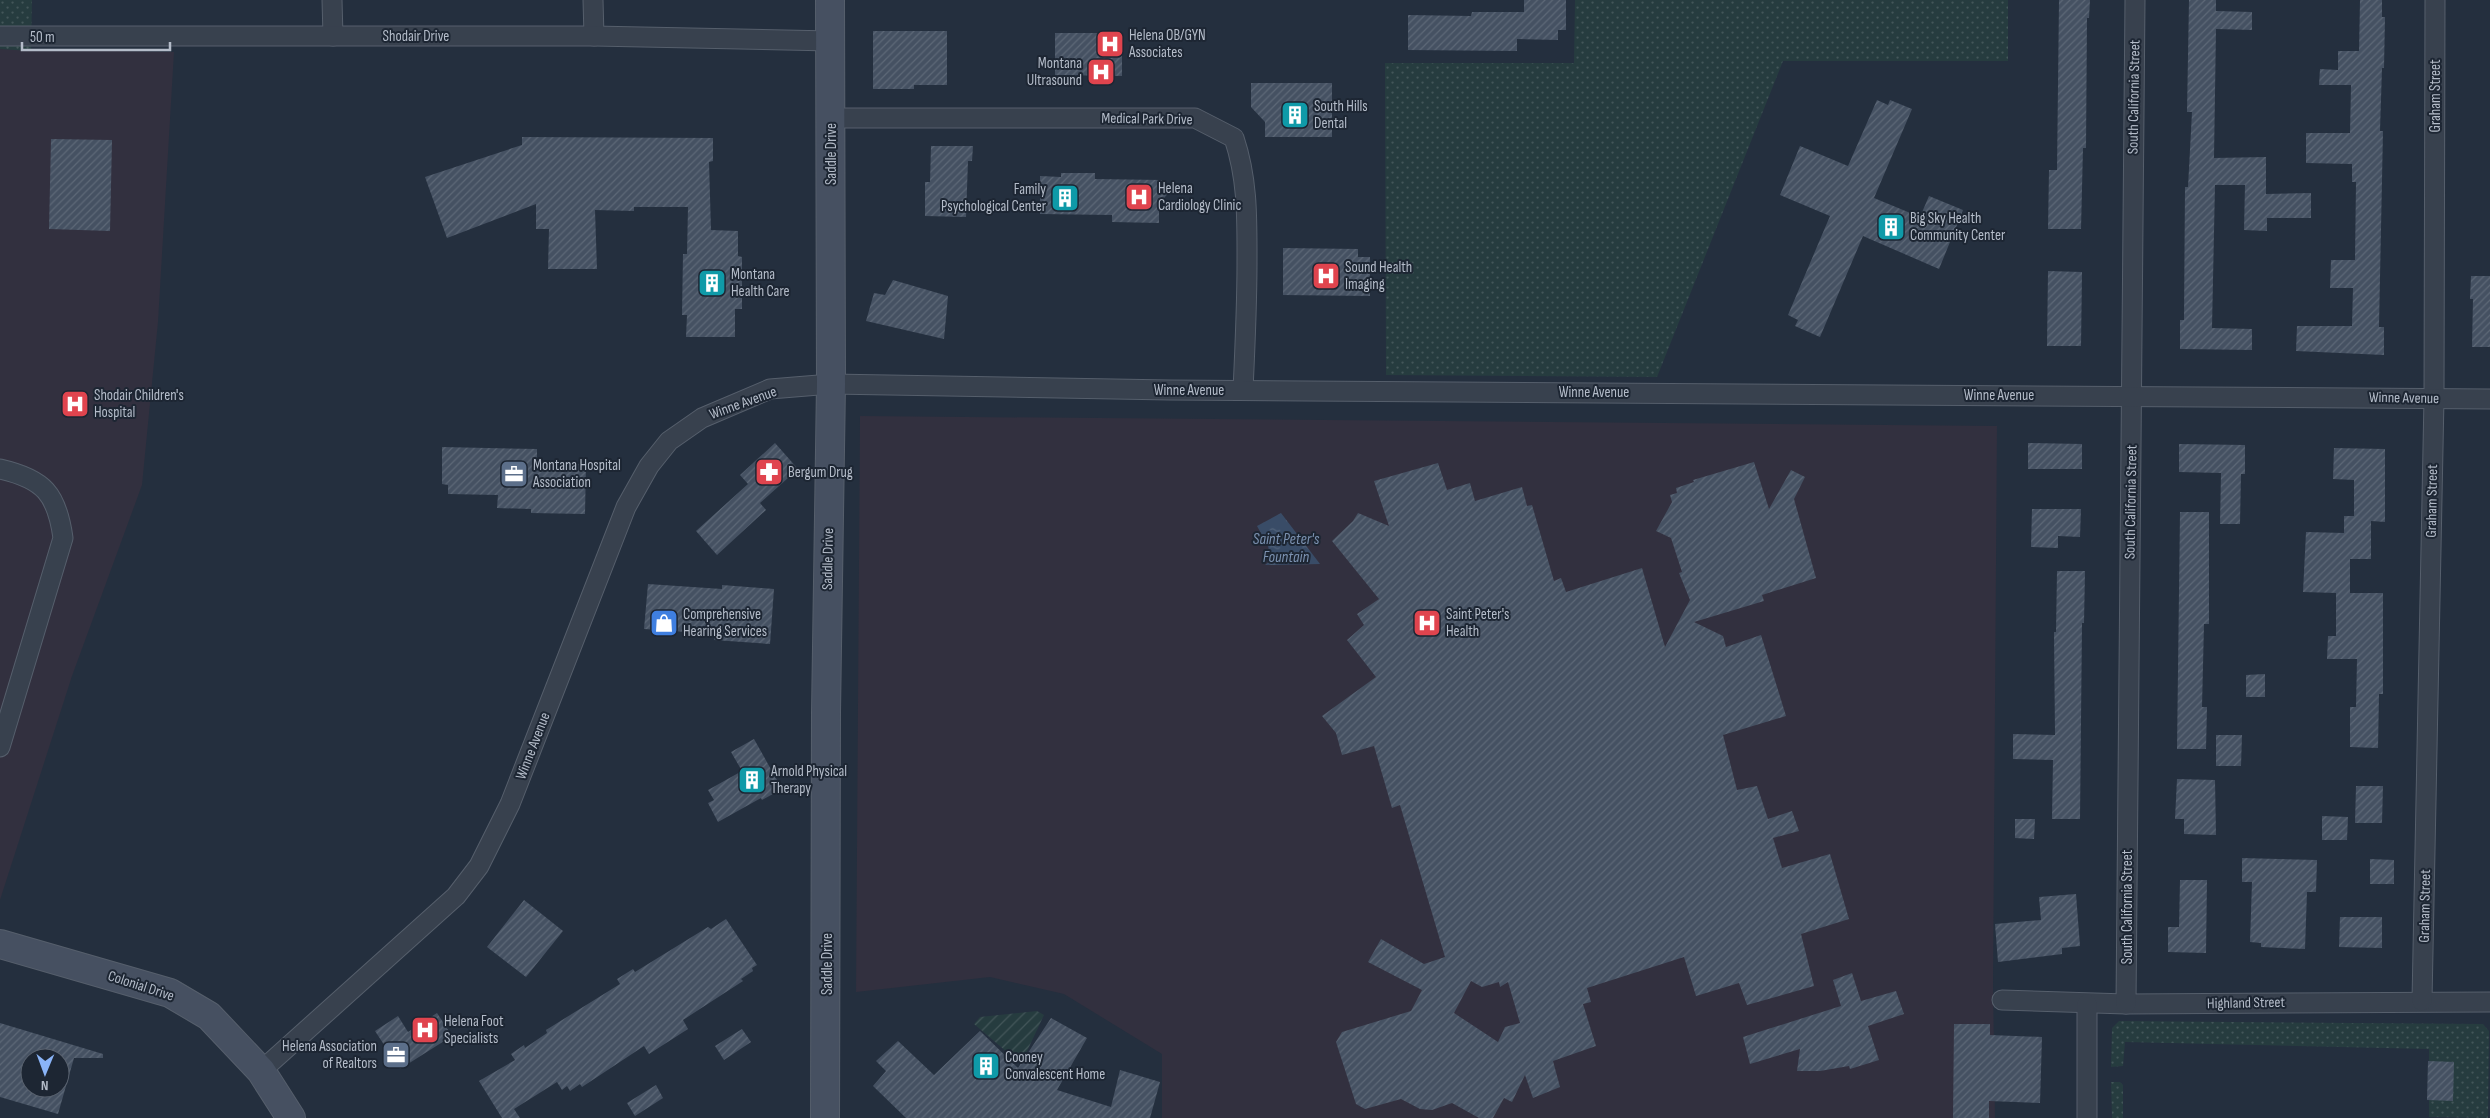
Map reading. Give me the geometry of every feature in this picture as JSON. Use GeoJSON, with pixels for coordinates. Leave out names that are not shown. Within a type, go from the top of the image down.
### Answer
{"type":"FeatureCollection","features":[{"type":"Feature","properties":{"kind":"street"},"geometry":{"type":"LineString","coordinates":[[332,0],[333,36]]}},
{"type":"Feature","properties":{"kind":"street"},"geometry":{"type":"LineString","coordinates":[[593,0],[594,36]]}},
{"type":"Feature","properties":{"kind":"street","name":"Saddle Drive"},"geometry":{"type":"LineString","coordinates":[[825,1118],[826,713],[831,384],[830,0]]}},
{"type":"Feature","properties":{"kind":"street","name":"South California Street"},"geometry":{"type":"LineString","coordinates":[[2126,1004],[2136,0]]}},
{"type":"Feature","properties":{"kind":"street","name":"Graham Street"},"geometry":{"type":"LineString","coordinates":[[2422,1001],[2434,398],[2435,0]]}},
{"type":"Feature","properties":{"kind":"street","name":"Shodair Drive"},"geometry":{"type":"LineString","coordinates":[[0,36],[594,36],[831,41]]}},
{"type":"Feature","properties":{"kind":"street","name":"Medical Park Drive"},"geometry":{"type":"LineString","coordinates":[[831,118],[1195,118],[1234,138],[1243,164],[1248,210],[1243,390]]}},
{"type":"Feature","properties":{"kind":"street","name":"Winne Avenue"},"geometry":{"type":"LineString","coordinates":[[261,1071],[437,916],[456,896],[479,866],[510,804],[626,507],[649,466],[669,441],[702,418],[770,389],[831,384],[1243,390],[2490,399]]}},
{"type":"Feature","properties":{"kind":"street"},"geometry":{"type":"LineString","coordinates":[[0,469],[21,474],[46,489],[60,514],[63,538],[0,747]]}},
{"type":"Feature","properties":{"kind":"street","name":"Colonial Drive"},"geometry":{"type":"LineString","coordinates":[[0,944],[170,993],[209,1016],[261,1071],[291,1118]]}},
{"type":"Feature","properties":{"kind":"street","name":"Highland Street"},"geometry":{"type":"LineString","coordinates":[[2002,1000],[2086,1004],[2490,1002]]}},
{"type":"Feature","properties":{"kind":"street"},"geometry":{"type":"LineString","coordinates":[[2086,1004],[2087,1118]]}},
{"type":"Feature","properties":{"kind":"shaded area","name":"Shodair Children's Hospital"},"geometry":{"type":"Polygon","coordinates":[[[0,49],[174,52],[158,322],[142,485],[72,676],[0,900],[0,49]]]}},
{"type":"Feature","properties":{"kind":"shaded area","name":"Saint Peter's Health"},"geometry":{"type":"Polygon","coordinates":[[[860,416],[1997,426],[1993,984],[1995,1118],[1162,1118],[1162,1054],[1064,994],[990,977],[856,992],[860,416]]]}},
{"type":"Feature","properties":{"kind":"green space"},"geometry":{"type":"Polygon","coordinates":[[[0,0],[32,0],[31,51],[0,49],[0,0]]]}},
{"type":"Feature","properties":{"kind":"green space"},"geometry":{"type":"Polygon","coordinates":[[[1575,0],[2008,0],[2008,61],[1783,61],[1657,377],[1386,375],[1385,63],[1574,63],[1575,0]]]}},
{"type":"Feature","properties":{"kind":"green space"},"geometry":{"type":"Polygon","coordinates":[[[1037,1011],[1044,1015],[1021,1064],[974,1024],[980,1017],[1037,1011]]]}},
{"type":"Feature","properties":{"kind":"green space"},"geometry":{"type":"Polygon","coordinates":[[[2119,1021],[2483,1024],[2489,1031],[2488,1118],[2429,1117],[2429,1049],[2125,1042],[2123,1066],[2111,1067],[2112,1028],[2119,1021]]]}},
{"type":"Feature","properties":{"kind":"green space"},"geometry":{"type":"Polygon","coordinates":[[[2111,1082],[2120,1082],[2123,1085],[2123,1118],[2112,1118],[2111,1082]]]}},
{"type":"Feature","properties":{"kind":"water","name":"Saint Peter's Fountain"},"geometry":{"type":"Polygon","coordinates":[[[1281,513],[1320,564],[1265,565],[1271,560],[1268,546],[1257,526],[1281,513]]]}},
{"type":"Feature","properties":{"kind":"building"},"geometry":{"type":"Polygon","coordinates":[[[1524,0],[1566,0],[1566,30],[1558,30],[1558,40],[1517,39],[1517,51],[1408,50],[1408,15],[1471,16],[1472,12],[1524,12],[1524,0]]]}},
{"type":"Feature","properties":{"kind":"building"},"geometry":{"type":"Polygon","coordinates":[[[2059,0],[2090,0],[2089,18],[2087,18],[2086,148],[2083,148],[2081,229],[2048,229],[2049,170],[2057,170],[2059,0]]]}},
{"type":"Feature","properties":{"kind":"building"},"geometry":{"type":"Polygon","coordinates":[[[2189,0],[2216,0],[2216,11],[2252,12],[2252,30],[2216,29],[2214,158],[2266,157],[2266,194],[2311,193],[2311,218],[2267,218],[2267,231],[2244,230],[2245,185],[2215,185],[2212,328],[2252,329],[2252,350],[2180,349],[2180,320],[2184,320],[2185,187],[2188,187],[2192,112],[2187,112],[2189,0]]]}},
{"type":"Feature","properties":{"kind":"building"},"geometry":{"type":"Polygon","coordinates":[[[2360,0],[2382,0],[2382,17],[2385,17],[2380,131],[2383,131],[2379,327],[2384,327],[2384,355],[2296,351],[2297,326],[2352,326],[2353,288],[2330,288],[2331,260],[2355,260],[2356,182],[2352,182],[2352,164],[2306,163],[2306,133],[2350,133],[2351,85],[2319,85],[2320,69],[2338,70],[2338,51],[2359,51],[2360,0]]]}},
{"type":"Feature","properties":{"kind":"building"},"geometry":{"type":"Polygon","coordinates":[[[873,31],[947,31],[947,85],[914,85],[914,89],[873,89],[873,31]]]}},
{"type":"Feature","properties":{"kind":"building"},"geometry":{"type":"Polygon","coordinates":[[[1055,33],[1122,33],[1122,76],[1055,75],[1055,33]]]}},
{"type":"Feature","properties":{"kind":"building","name":"South Hills Dental"},"geometry":{"type":"Polygon","coordinates":[[[1251,83],[1332,83],[1332,137],[1265,137],[1265,122],[1251,107],[1251,83]]]}},
{"type":"Feature","properties":{"kind":"building","name":"Big Sky Health Community Center"},"geometry":{"type":"Polygon","coordinates":[[[1877,100],[1888,105],[1890,100],[1912,109],[1874,198],[1920,217],[1929,196],[1963,210],[1939,269],[1863,236],[1820,337],[1795,326],[1798,320],[1788,315],[1830,216],[1780,195],[1800,146],[1848,166],[1877,100]]]}},
{"type":"Feature","properties":{"kind":"building"},"geometry":{"type":"Polygon","coordinates":[[[522,137],[713,138],[713,161],[709,162],[711,230],[738,231],[738,256],[742,257],[742,309],[735,309],[735,337],[686,337],[687,315],[682,315],[683,254],[687,254],[688,207],[634,207],[634,211],[595,210],[597,269],[548,269],[549,229],[536,229],[536,204],[447,238],[425,177],[522,145],[522,137]]]}},
{"type":"Feature","properties":{"kind":"building"},"geometry":{"type":"Polygon","coordinates":[[[51,139],[112,140],[110,231],[49,229],[51,139]]]}},
{"type":"Feature","properties":{"kind":"building"},"geometry":{"type":"Polygon","coordinates":[[[931,146],[973,146],[972,161],[968,161],[966,217],[925,216],[925,182],[930,182],[931,146]]]}},
{"type":"Feature","properties":{"kind":"building"},"geometry":{"type":"Polygon","coordinates":[[[1061,173],[1095,173],[1095,179],[1161,180],[1171,190],[1159,204],[1159,223],[1112,222],[1112,215],[1040,214],[1040,176],[1061,177],[1061,173]]]}},
{"type":"Feature","properties":{"kind":"building","name":"Sound Health Imaging"},"geometry":{"type":"Polygon","coordinates":[[[1283,248],[1358,249],[1358,257],[1370,257],[1370,296],[1283,295],[1283,248]]]}},
{"type":"Feature","properties":{"kind":"building"},"geometry":{"type":"Polygon","coordinates":[[[2048,271],[2082,272],[2081,346],[2047,346],[2048,271]]]}},
{"type":"Feature","properties":{"kind":"building"},"geometry":{"type":"Polygon","coordinates":[[[2471,276],[2490,276],[2490,347],[2472,347],[2473,299],[2470,299],[2471,276]]]}},
{"type":"Feature","properties":{"kind":"building"},"geometry":{"type":"Polygon","coordinates":[[[893,280],[948,296],[944,339],[866,321],[874,293],[885,295],[893,280]]]}},
{"type":"Feature","properties":{"kind":"building"},"geometry":{"type":"Polygon","coordinates":[[[775,443],[798,469],[760,503],[766,510],[717,555],[696,531],[748,484],[740,475],[775,443]]]}},
{"type":"Feature","properties":{"kind":"building"},"geometry":{"type":"Polygon","coordinates":[[[2028,443],[2082,444],[2082,469],[2028,469],[2028,443]]]}},
{"type":"Feature","properties":{"kind":"building"},"geometry":{"type":"Polygon","coordinates":[[[2179,444],[2245,445],[2245,474],[2241,474],[2240,524],[2220,524],[2221,473],[2179,472],[2179,444]]]}},
{"type":"Feature","properties":{"kind":"building","name":"Montana Hospital Association"},"geometry":{"type":"Polygon","coordinates":[[[442,447],[537,449],[537,463],[586,464],[585,514],[531,513],[531,509],[497,508],[498,495],[448,494],[448,485],[442,484],[442,447]]]}},
{"type":"Feature","properties":{"kind":"building"},"geometry":{"type":"Polygon","coordinates":[[[2334,448],[2385,449],[2385,522],[2371,521],[2371,559],[2350,559],[2350,593],[2383,593],[2383,694],[2379,694],[2378,748],[2350,747],[2350,707],[2356,707],[2357,659],[2327,659],[2328,636],[2336,636],[2336,593],[2303,592],[2306,532],[2344,533],[2344,516],[2354,516],[2354,480],[2333,479],[2334,448]]]}},
{"type":"Feature","properties":{"kind":"building"},"geometry":{"type":"Polygon","coordinates":[[[1754,462],[1769,509],[1791,470],[1805,477],[1794,499],[1816,578],[1762,595],[1764,601],[1694,622],[1723,636],[1726,647],[1761,635],[1786,716],[1723,735],[1737,790],[1757,786],[1768,819],[1792,811],[1799,831],[1773,838],[1782,868],[1830,854],[1849,919],[1801,934],[1814,986],[1747,1005],[1739,983],[1696,996],[1684,957],[1587,988],[1591,1002],[1583,1004],[1596,1046],[1553,1061],[1560,1087],[1533,1098],[1525,1075],[1512,1102],[1504,1098],[1493,1118],[1479,1118],[1452,1103],[1432,1110],[1420,1109],[1401,1099],[1365,1109],[1356,1104],[1336,1042],[1342,1032],[1411,1011],[1422,990],[1368,962],[1381,939],[1424,964],[1445,957],[1400,805],[1392,808],[1374,746],[1342,755],[1336,733],[1322,716],[1376,677],[1347,640],[1364,625],[1357,614],[1379,599],[1332,541],[1353,521],[1358,513],[1389,526],[1374,481],[1438,463],[1447,490],[1470,483],[1475,501],[1522,487],[1527,506],[1532,505],[1554,581],[1561,578],[1566,592],[1642,568],[1665,647],[1690,600],[1679,573],[1682,572],[1671,538],[1656,531],[1672,502],[1670,495],[1677,493],[1676,488],[1694,482],[1693,480],[1754,462]],[[1471,981],[1454,1013],[1498,1042],[1505,1027],[1520,1023],[1508,982],[1500,987],[1499,982],[1482,987],[1471,981]]]}},
{"type":"Feature","properties":{"kind":"building"},"geometry":{"type":"Polygon","coordinates":[[[2032,509],[2081,509],[2080,537],[2058,536],[2058,548],[2031,547],[2032,509]]]}},
{"type":"Feature","properties":{"kind":"building"},"geometry":{"type":"Polygon","coordinates":[[[2180,512],[2209,512],[2209,624],[2204,624],[2202,707],[2207,707],[2206,749],[2177,749],[2180,512]]]}},
{"type":"Feature","properties":{"kind":"building"},"geometry":{"type":"Polygon","coordinates":[[[2057,571],[2085,571],[2084,623],[2082,623],[2080,819],[2052,819],[2053,760],[2013,759],[2013,734],[2055,735],[2054,632],[2056,632],[2057,571]]]}},
{"type":"Feature","properties":{"kind":"building"},"geometry":{"type":"Polygon","coordinates":[[[648,584],[722,589],[722,585],[774,589],[770,644],[714,640],[715,634],[644,629],[648,584]]]}},
{"type":"Feature","properties":{"kind":"building"},"geometry":{"type":"Polygon","coordinates":[[[2265,674],[2265,697],[2246,697],[2246,675],[2265,674]]]}},
{"type":"Feature","properties":{"kind":"building"},"geometry":{"type":"Polygon","coordinates":[[[2216,735],[2242,735],[2241,766],[2216,766],[2216,735]]]}},
{"type":"Feature","properties":{"kind":"building","name":"Arnold Physical Therapy"},"geometry":{"type":"Polygon","coordinates":[[[754,739],[782,789],[762,800],[761,798],[718,822],[708,803],[714,800],[708,790],[742,771],[731,752],[754,739]]]}},
{"type":"Feature","properties":{"kind":"building"},"geometry":{"type":"Polygon","coordinates":[[[2177,779],[2215,780],[2216,835],[2184,834],[2184,819],[2175,819],[2177,779]]]}},
{"type":"Feature","properties":{"kind":"building"},"geometry":{"type":"Polygon","coordinates":[[[2356,786],[2383,786],[2382,823],[2355,823],[2356,786]]]}},
{"type":"Feature","properties":{"kind":"building"},"geometry":{"type":"Polygon","coordinates":[[[2322,816],[2348,817],[2347,840],[2322,840],[2322,816]]]}},
{"type":"Feature","properties":{"kind":"building"},"geometry":{"type":"Polygon","coordinates":[[[2015,819],[2035,819],[2034,839],[2015,838],[2015,819]]]}},
{"type":"Feature","properties":{"kind":"building"},"geometry":{"type":"Polygon","coordinates":[[[2242,858],[2317,860],[2316,892],[2307,892],[2305,949],[2261,947],[2261,943],[2250,942],[2252,882],[2242,882],[2242,858]]]}},
{"type":"Feature","properties":{"kind":"building"},"geometry":{"type":"Polygon","coordinates":[[[2370,859],[2394,860],[2394,884],[2370,884],[2370,859]]]}},
{"type":"Feature","properties":{"kind":"building"},"geometry":{"type":"Polygon","coordinates":[[[2180,880],[2207,880],[2206,953],[2168,952],[2168,927],[2179,927],[2180,880]]]}},
{"type":"Feature","properties":{"kind":"building"},"geometry":{"type":"Polygon","coordinates":[[[2076,894],[2080,946],[2062,948],[2062,954],[1998,962],[1995,924],[2041,920],[2039,897],[2076,894]]]}},
{"type":"Feature","properties":{"kind":"building"},"geometry":{"type":"Polygon","coordinates":[[[524,900],[563,931],[526,977],[487,947],[524,900]]]}},
{"type":"Feature","properties":{"kind":"building"},"geometry":{"type":"Polygon","coordinates":[[[2340,917],[2382,917],[2382,948],[2339,947],[2340,917]]]}},
{"type":"Feature","properties":{"kind":"building"},"geometry":{"type":"Polygon","coordinates":[[[726,919],[757,965],[752,968],[753,971],[741,979],[743,981],[683,1020],[688,1029],[649,1054],[644,1046],[582,1087],[580,1084],[570,1091],[567,1086],[562,1090],[557,1082],[514,1109],[520,1118],[502,1118],[479,1081],[515,1060],[511,1054],[524,1045],[525,1048],[547,1033],[546,1030],[620,984],[617,979],[633,969],[635,972],[708,927],[711,929],[726,919]]]}},
{"type":"Feature","properties":{"kind":"building"},"geometry":{"type":"Polygon","coordinates":[[[1852,973],[1861,1001],[1896,991],[1904,1014],[1868,1026],[1879,1060],[1850,1069],[1849,1066],[1820,1071],[1797,1071],[1800,1049],[1750,1064],[1743,1037],[1841,1006],[1833,980],[1852,973]]]}},
{"type":"Feature","properties":{"kind":"building"},"geometry":{"type":"Polygon","coordinates":[[[437,1013],[452,1036],[400,1069],[375,1031],[398,1016],[408,1032],[437,1013]]]}},
{"type":"Feature","properties":{"kind":"building","name":"Cooney Convalescent Home"},"geometry":{"type":"Polygon","coordinates":[[[1051,1018],[1087,1038],[1057,1090],[1111,1107],[1120,1070],[1160,1082],[1150,1118],[906,1118],[873,1086],[886,1071],[876,1061],[898,1041],[934,1075],[980,1031],[1018,1068],[1051,1018]]]}},
{"type":"Feature","properties":{"kind":"building"},"geometry":{"type":"Polygon","coordinates":[[[0,1023],[103,1054],[103,1058],[74,1058],[70,1072],[70,1048],[20,1048],[20,1098],[63,1098],[58,1114],[0,1097],[0,1023]]]}},
{"type":"Feature","properties":{"kind":"building"},"geometry":{"type":"Polygon","coordinates":[[[1954,1024],[1990,1024],[1990,1035],[2042,1037],[2040,1103],[1989,1101],[1989,1118],[1953,1118],[1954,1024]]]}},
{"type":"Feature","properties":{"kind":"building"},"geometry":{"type":"Polygon","coordinates":[[[742,1029],[751,1042],[724,1060],[715,1046],[742,1029]]]}},
{"type":"Feature","properties":{"kind":"building"},"geometry":{"type":"Polygon","coordinates":[[[2428,1061],[2454,1062],[2453,1101],[2427,1100],[2428,1061]]]}},
{"type":"Feature","properties":{"kind":"building"},"geometry":{"type":"Polygon","coordinates":[[[656,1085],[663,1098],[635,1116],[627,1103],[656,1085]]]}},
{"type":"Feature","properties":{"kind":"place","name":"Helena OB/GYN Associates"},"geometry":{"type":"Point","coordinates":[1110,44]}},
{"type":"Feature","properties":{"kind":"place","name":"Montana Ultrasound"},"geometry":{"type":"Point","coordinates":[1101,72]}},
{"type":"Feature","properties":{"kind":"place","name":"South Hills Dental"},"geometry":{"type":"Point","coordinates":[1295,115]}},
{"type":"Feature","properties":{"kind":"place","name":"Helena Cardiology Clinic"},"geometry":{"type":"Point","coordinates":[1139,197]}},
{"type":"Feature","properties":{"kind":"place","name":"Family Psychological Center"},"geometry":{"type":"Point","coordinates":[1065,198]}},
{"type":"Feature","properties":{"kind":"place","name":"Big Sky Health Community Center"},"geometry":{"type":"Point","coordinates":[1891,227]}},
{"type":"Feature","properties":{"kind":"place","name":"Sound Health Imaging"},"geometry":{"type":"Point","coordinates":[1326,276]}},
{"type":"Feature","properties":{"kind":"place","name":"Montana Health Care"},"geometry":{"type":"Point","coordinates":[712,283]}},
{"type":"Feature","properties":{"kind":"place","name":"Shodair Children's Hospital"},"geometry":{"type":"Point","coordinates":[75,404]}},
{"type":"Feature","properties":{"kind":"place","name":"Bergum Drug"},"geometry":{"type":"Point","coordinates":[769,472]}},
{"type":"Feature","properties":{"kind":"place","name":"Montana Hospital Association"},"geometry":{"type":"Point","coordinates":[514,474]}},
{"type":"Feature","properties":{"kind":"place","name":"Comprehensive Hearing Services"},"geometry":{"type":"Point","coordinates":[664,623]}},
{"type":"Feature","properties":{"kind":"place","name":"Saint Peter's Health"},"geometry":{"type":"Point","coordinates":[1427,623]}},
{"type":"Feature","properties":{"kind":"place","name":"Arnold Physical Therapy"},"geometry":{"type":"Point","coordinates":[752,780]}},
{"type":"Feature","properties":{"kind":"place","name":"Helena Foot Specialists"},"geometry":{"type":"Point","coordinates":[425,1030]}},
{"type":"Feature","properties":{"kind":"place","name":"Helena Association of Realtors"},"geometry":{"type":"Point","coordinates":[396,1055]}},
{"type":"Feature","properties":{"kind":"place","name":"Cooney Convalescent Home"},"geometry":{"type":"Point","coordinates":[986,1066]}}]}
